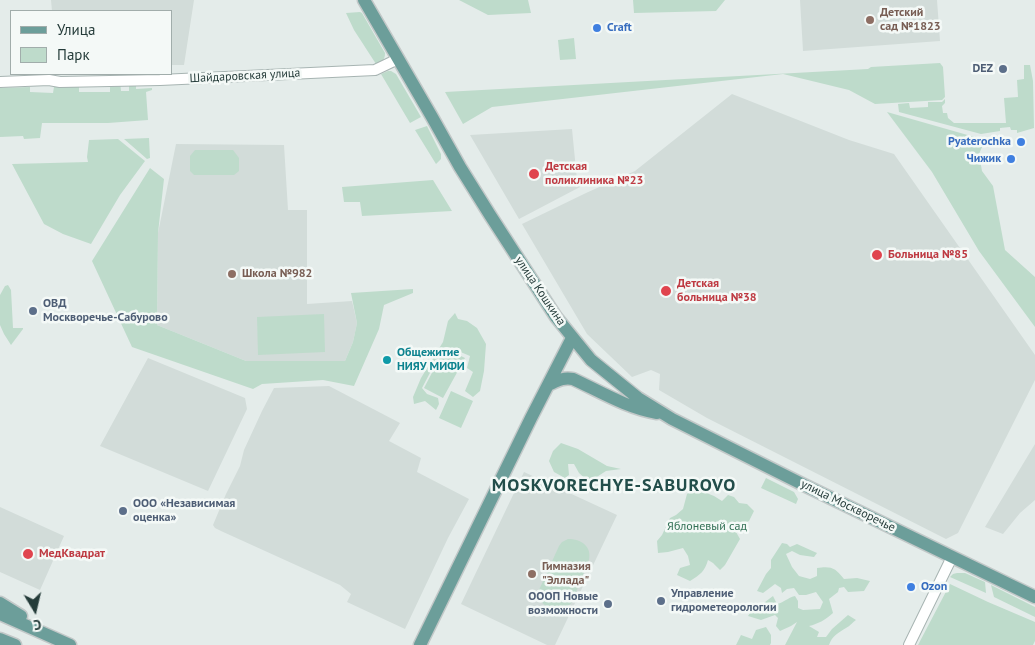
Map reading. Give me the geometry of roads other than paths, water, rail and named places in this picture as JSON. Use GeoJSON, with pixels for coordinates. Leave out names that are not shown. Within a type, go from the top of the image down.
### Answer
{"type":"FeatureCollection","features":[{"type":"Feature","properties":{"kind":"main road","name":"улица Кошкина"},"geometry":{"type":"LineString","coordinates":[[364,0],[460,167],[556,317],[572,338],[420,645]]}},
{"type":"Feature","properties":{"kind":"main road","name":"улица Москворечье"},"geometry":{"type":"LineString","coordinates":[[572,338],[591,360],[627,390],[662,414],[1035,598]]}},
{"type":"Feature","properties":{"kind":"main road"},"geometry":{"type":"LineString","coordinates":[[562,359],[576,357],[591,360]]}},
{"type":"Feature","properties":{"kind":"main road","name":"улица Москворечье"},"geometry":{"type":"LineString","coordinates":[[548,385],[562,378],[573,379],[625,404],[662,414]]}},
{"type":"Feature","properties":{"kind":"main road"},"geometry":{"type":"LineString","coordinates":[[0,603],[52,637]]}},
{"type":"Feature","properties":{"kind":"main road"},"geometry":{"type":"LineString","coordinates":[[0,614],[70,645]]}},
{"type":"Feature","properties":{"kind":"main road"},"geometry":{"type":"LineString","coordinates":[[0,638],[15,645]]}},
{"type":"Feature","properties":{"kind":"street","name":"Шайдаровская улица"},"geometry":{"type":"LineString","coordinates":[[0,82],[160,80],[375,70],[398,59]]}},
{"type":"Feature","properties":{"kind":"street"},"geometry":{"type":"LineString","coordinates":[[909,645],[952,557]]}},
{"type":"Feature","properties":{"kind":"place","name":"Детский сад №1823"},"geometry":{"type":"Point","coordinates":[870,20]}},
{"type":"Feature","properties":{"kind":"place","name":"Craft"},"geometry":{"type":"Point","coordinates":[597,28]}},
{"type":"Feature","properties":{"kind":"place","name":"DEZ"},"geometry":{"type":"Point","coordinates":[1003,69]}},
{"type":"Feature","properties":{"kind":"place","name":"Pyaterochka"},"geometry":{"type":"Point","coordinates":[1021,142]}},
{"type":"Feature","properties":{"kind":"place","name":"Чижик"},"geometry":{"type":"Point","coordinates":[1011,159]}},
{"type":"Feature","properties":{"kind":"place","name":"Детская поликлиника №23"},"geometry":{"type":"Point","coordinates":[534,174]}},
{"type":"Feature","properties":{"kind":"place","name":"Больница №85"},"geometry":{"type":"Point","coordinates":[877,255]}},
{"type":"Feature","properties":{"kind":"place","name":"Школа №982"},"geometry":{"type":"Point","coordinates":[232,274]}},
{"type":"Feature","properties":{"kind":"place","name":"Детская больница №38"},"geometry":{"type":"Point","coordinates":[666,291]}},
{"type":"Feature","properties":{"kind":"place","name":"ОВД Москворечье-Сабурово"},"geometry":{"type":"Point","coordinates":[33,311]}},
{"type":"Feature","properties":{"kind":"place","name":"Общежитие НИЯУ МИФИ"},"geometry":{"type":"Point","coordinates":[387,360]}},
{"type":"Feature","properties":{"kind":"place","name":"ООО «Независимая оценка»"},"geometry":{"type":"Point","coordinates":[123,511]}},
{"type":"Feature","properties":{"kind":"place","name":"МедКвадрат"},"geometry":{"type":"Point","coordinates":[28,554]}},
{"type":"Feature","properties":{"kind":"place","name":"Гимназия \"Эллада\""},"geometry":{"type":"Point","coordinates":[532,574]}},
{"type":"Feature","properties":{"kind":"place","name":"Ozon"},"geometry":{"type":"Point","coordinates":[911,587]}},
{"type":"Feature","properties":{"kind":"place","name":"Управление гидрометеорологии"},"geometry":{"type":"Point","coordinates":[661,601]}},
{"type":"Feature","properties":{"kind":"place","name":"ОООП Новые возможности"},"geometry":{"type":"Point","coordinates":[608,604]}},
{"type":"Feature","properties":{"kind":"district","name":"MOSKVORECHYE-SABUROVO"},"geometry":{"type":"Point","coordinates":[614,486]}},
{"type":"Feature","properties":{"kind":"park label","name":"Яблоневый сад"},"geometry":{"type":"Point","coordinates":[707,527]}}]}
